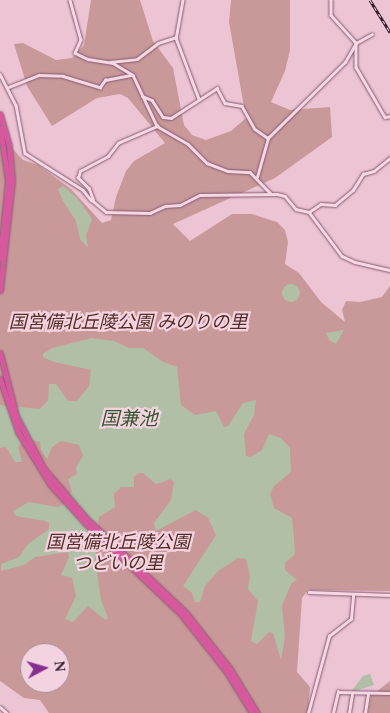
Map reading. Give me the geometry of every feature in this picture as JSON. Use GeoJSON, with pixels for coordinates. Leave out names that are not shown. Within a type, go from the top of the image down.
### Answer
{"type":"FeatureCollection","features":[{"type":"Feature","properties":{"kind":"highway"},"geometry":{"type":"LineString","coordinates":[[0,114],[9,146],[12,181],[0,290]]}},
{"type":"Feature","properties":{"kind":"highway"},"geometry":{"type":"LineString","coordinates":[[0,128],[7,163],[8,196],[0,259]]}},
{"type":"Feature","properties":{"kind":"highway"},"geometry":{"type":"LineString","coordinates":[[0,353],[9,403]]}},
{"type":"Feature","properties":{"kind":"highway"},"geometry":{"type":"LineString","coordinates":[[0,379],[26,444],[62,496],[180,613],[226,671],[252,713]]}},
{"type":"Feature","properties":{"kind":"highway"},"geometry":{"type":"LineString","coordinates":[[97,532],[186,613],[230,669],[257,713]]}},
{"type":"Feature","properties":{"kind":"street"},"geometry":{"type":"LineString","coordinates":[[70,0],[81,40],[75,53],[88,59],[110,62],[137,59],[158,43],[176,37]]}},
{"type":"Feature","properties":{"kind":"street"},"geometry":{"type":"LineString","coordinates":[[183,0],[176,37],[186,73],[199,99]]}},
{"type":"Feature","properties":{"kind":"street"},"geometry":{"type":"LineString","coordinates":[[331,0],[332,16],[356,43],[356,67],[385,117],[390,116]]}},
{"type":"Feature","properties":{"kind":"street"},"geometry":{"type":"LineString","coordinates":[[257,177],[268,138],[346,62],[356,43],[372,34]]}},
{"type":"Feature","properties":{"kind":"street"},"geometry":{"type":"LineString","coordinates":[[110,62],[133,75],[157,126],[182,139],[207,163],[228,170],[246,170],[257,177],[271,194]]}},
{"type":"Feature","properties":{"kind":"street"},"geometry":{"type":"LineString","coordinates":[[0,74],[9,87],[17,110],[25,153],[106,212],[150,213],[165,206],[180,205],[200,195],[282,194],[296,208],[309,212],[342,256],[354,262],[390,270]]}},
{"type":"Feature","properties":{"kind":"street"},"geometry":{"type":"LineString","coordinates":[[9,87],[39,75],[63,76],[100,87],[109,79],[133,75]]}},
{"type":"Feature","properties":{"kind":"street"},"geometry":{"type":"LineString","coordinates":[[142,96],[152,100],[167,118],[217,88],[225,103],[242,106],[255,129],[268,138]]}},
{"type":"Feature","properties":{"kind":"street"},"geometry":{"type":"LineString","coordinates":[[93,201],[90,189],[78,178],[80,171],[108,156],[118,144],[157,126]]}},
{"type":"Feature","properties":{"kind":"street"},"geometry":{"type":"LineString","coordinates":[[309,212],[321,204],[335,205],[353,190],[363,174],[374,171],[390,158]]}},
{"type":"Feature","properties":{"kind":"street"},"geometry":{"type":"LineString","coordinates":[[309,592],[390,595]]}},
{"type":"Feature","properties":{"kind":"street"},"geometry":{"type":"LineString","coordinates":[[308,713],[329,636],[351,619],[353,595]]}},
{"type":"Feature","properties":{"kind":"street"},"geometry":{"type":"LineString","coordinates":[[333,713],[338,692],[352,695],[390,693]]}},
{"type":"Feature","properties":{"kind":"street"},"geometry":{"type":"LineString","coordinates":[[365,713],[368,693]]}},
{"type":"Feature","properties":{"kind":"street"},"geometry":{"type":"LineString","coordinates":[[349,713],[352,695]]}},
{"type":"Feature","properties":{"kind":"street"},"geometry":{"type":"LineString","coordinates":[[0,708],[7,713]]}},
{"type":"Feature","properties":{"kind":"green space"},"geometry":{"type":"Polygon","coordinates":[[[91,0],[140,0],[153,41],[173,68],[184,125],[192,135],[206,140],[231,131],[246,118],[229,22],[231,0],[290,0],[290,50],[285,71],[271,102],[290,110],[330,107],[332,137],[275,178],[173,224],[190,241],[232,214],[252,214],[277,222],[285,230],[288,242],[285,264],[299,273],[321,302],[345,322],[342,310],[346,301],[360,302],[382,297],[390,286],[390,591],[308,590],[302,598],[297,672],[310,687],[308,713],[49,713],[40,700],[24,698],[0,681],[0,135],[23,160],[38,165],[71,189],[102,223],[111,220],[116,197],[126,171],[134,161],[165,143],[128,98],[120,94],[97,98],[52,126],[27,86],[14,44],[23,43],[56,60],[72,58],[84,45],[91,0]]]}},
{"type":"Feature","properties":{"kind":"green space"},"geometry":{"type":"Polygon","coordinates":[[[390,681],[390,713],[368,713],[371,696],[390,681]]]}},
{"type":"Feature","properties":{"kind":"water"},"geometry":{"type":"Polygon","coordinates":[[[63,186],[77,198],[92,219],[86,236],[88,248],[80,239],[76,221],[63,201],[58,189],[63,186]]]}},
{"type":"Feature","properties":{"kind":"water"},"geometry":{"type":"Polygon","coordinates":[[[291,284],[297,287],[300,293],[297,299],[291,302],[285,299],[282,293],[285,287],[291,284]]]}},
{"type":"Feature","properties":{"kind":"water"},"geometry":{"type":"Polygon","coordinates":[[[344,330],[336,344],[329,340],[326,333],[344,330]]]}},
{"type":"Feature","properties":{"kind":"water","name":"国兼池"},"geometry":{"type":"Polygon","coordinates":[[[92,338],[114,341],[129,348],[143,348],[163,362],[177,367],[181,405],[195,415],[216,411],[224,427],[228,426],[243,403],[256,400],[254,415],[244,434],[246,456],[251,457],[262,450],[269,434],[281,438],[290,448],[291,472],[274,486],[270,494],[274,508],[292,518],[295,554],[285,563],[285,570],[297,580],[291,584],[282,606],[285,637],[281,660],[273,633],[269,632],[257,644],[251,641],[258,601],[248,589],[250,576],[246,559],[238,558],[218,571],[205,586],[200,602],[195,602],[192,593],[183,586],[216,535],[208,518],[196,510],[156,531],[154,523],[171,500],[174,482],[171,479],[156,484],[143,473],[138,473],[134,477],[134,487],[121,487],[114,494],[115,507],[99,517],[96,535],[102,546],[96,551],[95,559],[101,600],[108,618],[105,620],[88,606],[73,622],[65,619],[76,596],[72,578],[61,575],[69,557],[68,552],[35,557],[24,565],[1,571],[1,564],[19,557],[28,544],[49,529],[49,523],[45,521],[16,516],[13,511],[29,502],[57,507],[63,505],[72,491],[68,479],[77,474],[76,467],[83,456],[79,445],[61,441],[52,447],[47,459],[41,450],[40,442],[26,439],[18,447],[22,462],[15,462],[6,447],[0,448],[0,405],[40,409],[48,400],[49,384],[56,384],[68,401],[77,401],[89,386],[91,370],[54,362],[43,357],[43,354],[52,348],[92,338]]]}},
{"type":"Feature","properties":{"kind":"water"},"geometry":{"type":"Polygon","coordinates":[[[370,674],[374,685],[351,692],[363,676],[370,674]]]}},
{"type":"Feature","properties":{"kind":"railway"},"geometry":{"type":"LineString","coordinates":[[370,0],[390,32]]}},
{"type":"Feature","properties":{"kind":"park label","name":"国営備北丘陵公園 みのりの里"},"geometry":{"type":"Point","coordinates":[128,323]}},
{"type":"Feature","properties":{"kind":"park label","name":"国営備北丘陵公園 つどいの里"},"geometry":{"type":"Point","coordinates":[118,554]}}]}
